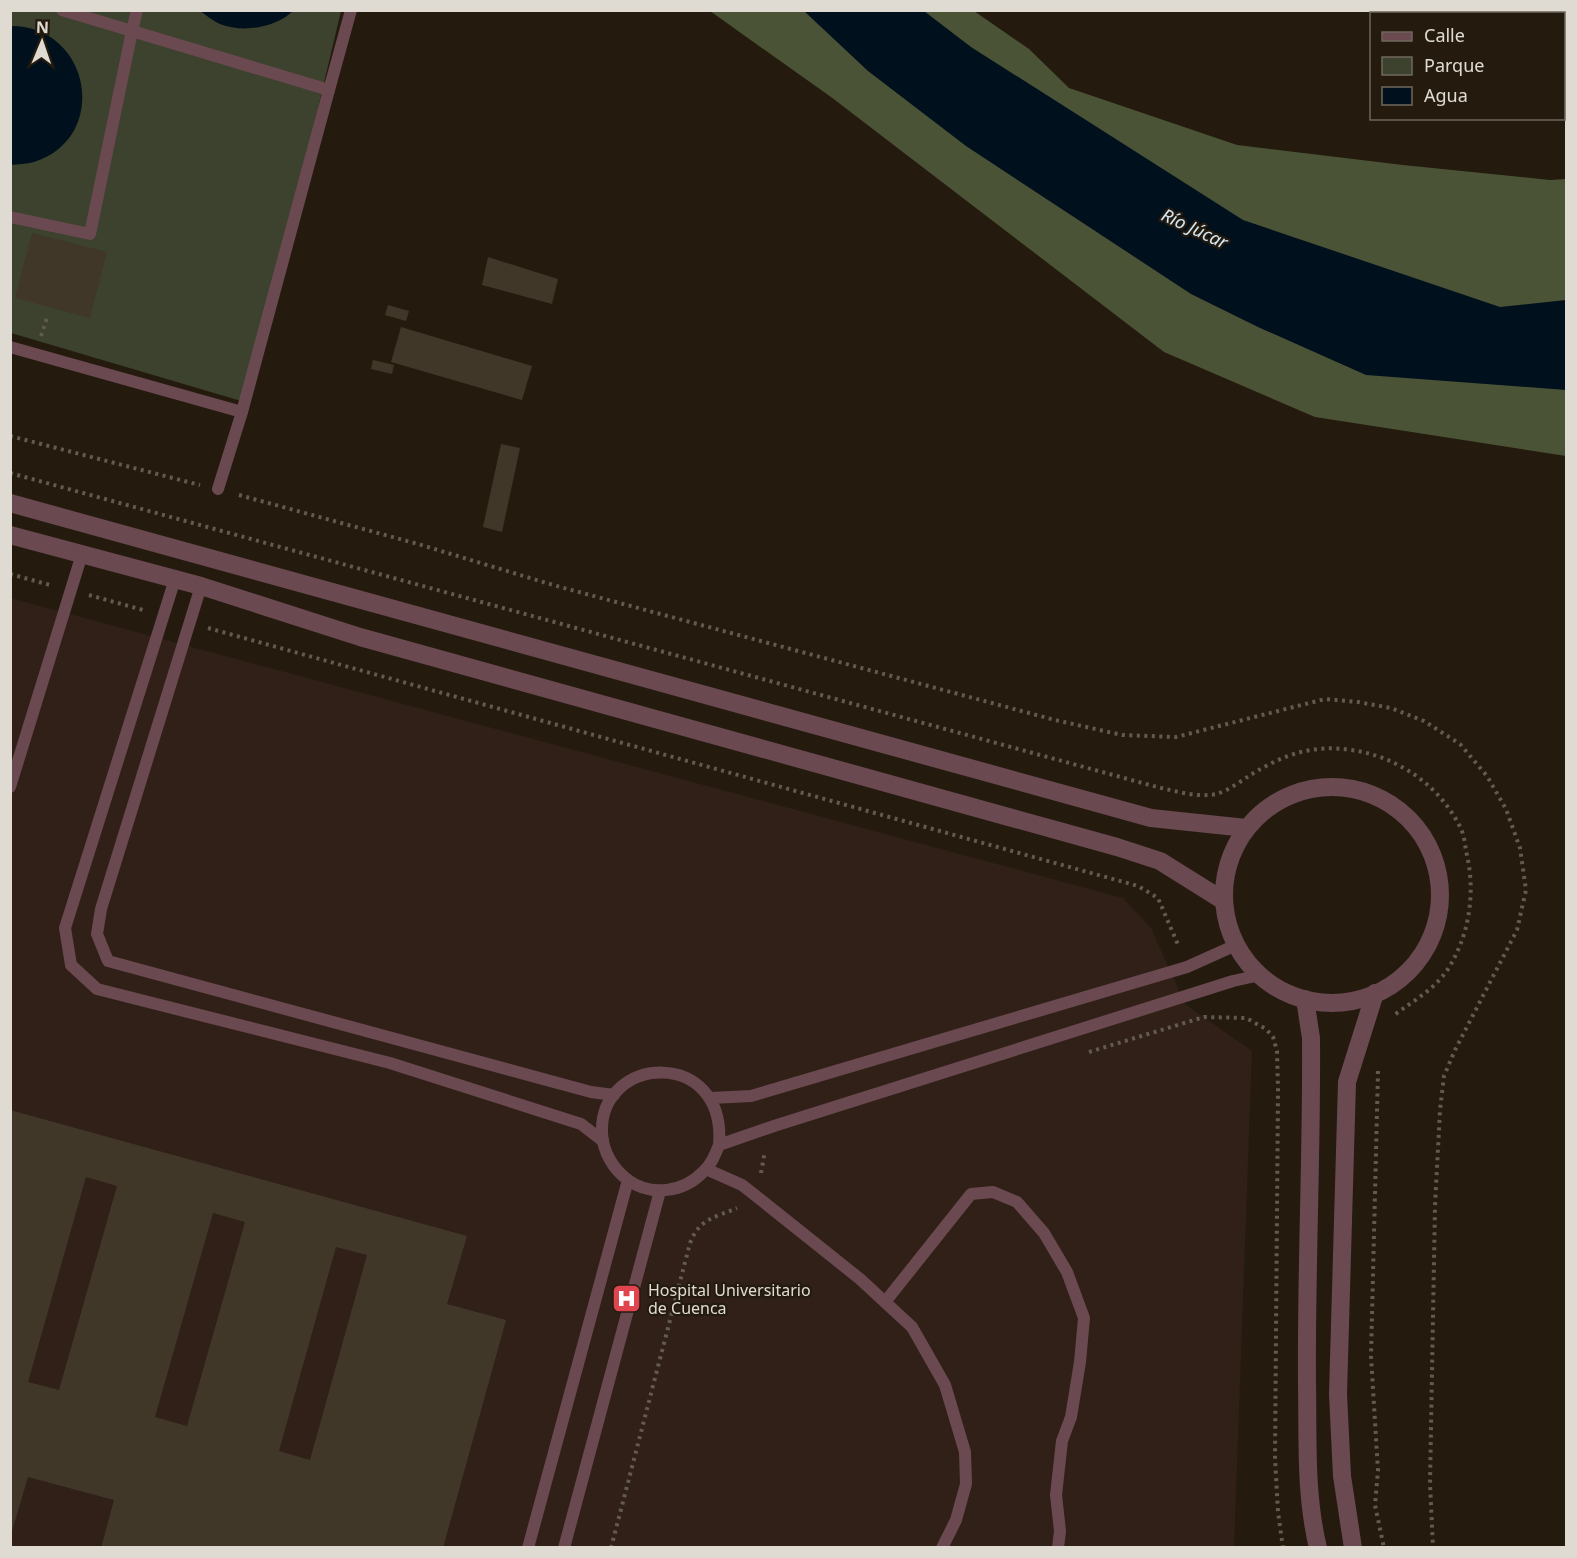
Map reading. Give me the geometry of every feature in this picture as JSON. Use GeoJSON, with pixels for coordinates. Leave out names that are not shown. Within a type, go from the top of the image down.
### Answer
{"type":"FeatureCollection","features":[{"type":"Feature","properties":{"kind":"street"},"geometry":{"type":"LineString","coordinates":[[10,503],[1151,818],[1246,828]]}},
{"type":"Feature","properties":{"kind":"street"},"geometry":{"type":"LineString","coordinates":[[10,535],[201,586],[360,637],[1117,847],[1160,861],[1224,901]]}},
{"type":"Feature","properties":{"kind":"street"},"geometry":{"type":"LineString","coordinates":[[1328,787],[1359,790],[1388,802],[1412,822],[1421,835],[1429,848],[1438,878],[1439,910],[1436,925],[1423,953],[1402,977],[1375,993],[1333,1002],[1305,999],[1286,992],[1260,975],[1236,945],[1227,924],[1224,901],[1227,868],[1234,847],[1246,828],[1282,799],[1312,789],[1328,787]]}},
{"type":"Feature","properties":{"kind":"street"},"geometry":{"type":"LineString","coordinates":[[1353,1548],[1342,1476],[1338,1394],[1347,1082],[1375,993]]}},
{"type":"Feature","properties":{"kind":"street"},"geometry":{"type":"LineString","coordinates":[[1305,999],[1311,1038],[1312,1084],[1306,1287],[1308,1479],[1311,1520],[1318,1548]]}},
{"type":"Feature","properties":{"kind":"lane"},"geometry":{"type":"LineString","coordinates":[[62,10],[329,90]]}},
{"type":"Feature","properties":{"kind":"lane"},"geometry":{"type":"LineString","coordinates":[[10,217],[90,234],[137,10]]}},
{"type":"Feature","properties":{"kind":"lane"},"geometry":{"type":"LineString","coordinates":[[218,489],[242,412],[351,10]]}},
{"type":"Feature","properties":{"kind":"lane"},"geometry":{"type":"LineString","coordinates":[[10,346],[242,412]]}},
{"type":"Feature","properties":{"kind":"lane"},"geometry":{"type":"LineString","coordinates":[[10,787],[82,554]]}},
{"type":"Feature","properties":{"kind":"lane"},"geometry":{"type":"LineString","coordinates":[[176,579],[65,928],[71,965],[97,989],[390,1064],[581,1124],[603,1141]]}},
{"type":"Feature","properties":{"kind":"lane"},"geometry":{"type":"LineString","coordinates":[[201,586],[101,909],[97,934],[108,961],[591,1092],[614,1095]]}},
{"type":"Feature","properties":{"kind":"lane"},"geometry":{"type":"LineString","coordinates":[[711,1098],[751,1096],[1186,967],[1236,945]]}},
{"type":"Feature","properties":{"kind":"lane"},"geometry":{"type":"LineString","coordinates":[[719,1145],[1260,975]]}},
{"type":"Feature","properties":{"kind":"lane"},"geometry":{"type":"LineString","coordinates":[[655,1072],[672,1073],[700,1086],[711,1098],[718,1113],[719,1145],[713,1160],[691,1183],[676,1189],[660,1191],[638,1186],[628,1180],[607,1156],[603,1141],[602,1125],[606,1109],[614,1095],[626,1084],[640,1076],[655,1072]]}},
{"type":"Feature","properties":{"kind":"lane"},"geometry":{"type":"LineString","coordinates":[[706,1169],[742,1185],[860,1280],[912,1327],[945,1385],[965,1452],[966,1484],[956,1520],[942,1548]]}},
{"type":"Feature","properties":{"kind":"lane"},"geometry":{"type":"LineString","coordinates":[[528,1548],[628,1180]]}},
{"type":"Feature","properties":{"kind":"lane"},"geometry":{"type":"LineString","coordinates":[[564,1548],[660,1191]]}},
{"type":"Feature","properties":{"kind":"lane"},"geometry":{"type":"LineString","coordinates":[[885,1302],[971,1194],[993,1192],[1017,1202],[1044,1233],[1067,1272],[1084,1318],[1071,1418],[1062,1441],[1059,1463],[1056,1495],[1060,1531],[1059,1548]]}},
{"type":"Feature","properties":{"kind":"path"},"geometry":{"type":"LineString","coordinates":[[10,472],[1192,794],[1216,794],[1292,753],[1315,749],[1349,749],[1378,755],[1404,767],[1426,784],[1444,803],[1461,830],[1469,864],[1471,906],[1464,939],[1448,969],[1428,993],[1393,1016],[1389,1026]]}},
{"type":"Feature","properties":{"kind":"path"},"geometry":{"type":"LineString","coordinates":[[10,574],[164,616]]}},
{"type":"Feature","properties":{"kind":"path"},"geometry":{"type":"LineString","coordinates":[[189,623],[1138,886],[1158,898],[1169,920],[1186,967]]}},
{"type":"Feature","properties":{"kind":"path"},"geometry":{"type":"LineString","coordinates":[[1195,994],[1204,1017]]}},
{"type":"Feature","properties":{"kind":"path"},"geometry":{"type":"LineString","coordinates":[[1080,1054],[1204,1017],[1246,1018],[1258,1023],[1273,1037],[1277,1051],[1278,1101],[1275,1458],[1283,1548]]}},
{"type":"Feature","properties":{"kind":"path"},"geometry":{"type":"LineString","coordinates":[[1378,1069],[1371,1356],[1378,1471],[1375,1504],[1384,1548]]}},
{"type":"Feature","properties":{"kind":"path"},"geometry":{"type":"LineString","coordinates":[[611,1548],[695,1229],[703,1223],[738,1208],[761,1175],[764,1152],[768,1147]]}},
{"type":"Feature","properties":{"kind":"shaded area","name":"Hospital Universitario de Cuenca"},"geometry":{"type":"Polygon","coordinates":[[[10,598],[1123,898],[1151,928],[1185,1004],[1252,1051],[1234,1547],[11,1547],[10,598]]]}},
{"type":"Feature","properties":{"kind":"green space"},"geometry":{"type":"Polygon","coordinates":[[[10,11],[341,11],[248,403],[11,333],[10,11]]]}},
{"type":"Feature","properties":{"kind":"green space"},"geometry":{"type":"Polygon","coordinates":[[[710,11],[974,11],[1029,49],[1069,88],[1237,145],[1403,165],[1550,180],[1566,179],[1566,456],[1315,417],[1164,352],[831,97],[710,11]]]}},
{"type":"Feature","properties":{"kind":"water"},"geometry":{"type":"Polygon","coordinates":[[[200,11],[293,11],[286,17],[268,25],[239,28],[220,24],[200,11]]]}},
{"type":"Feature","properties":{"kind":"water","name":"Río Júcar"},"geometry":{"type":"Polygon","coordinates":[[[804,11],[924,11],[971,47],[1243,220],[1500,307],[1566,300],[1566,390],[1366,375],[1258,327],[1191,294],[966,146],[868,71],[804,11]]]}},
{"type":"Feature","properties":{"kind":"water"},"geometry":{"type":"Polygon","coordinates":[[[10,26],[37,31],[59,43],[73,62],[81,85],[82,108],[74,130],[58,149],[34,162],[11,165],[10,26]]]}},
{"type":"Feature","properties":{"kind":"building"},"geometry":{"type":"Polygon","coordinates":[[[32,233],[107,252],[90,318],[15,298],[32,233]]]}},
{"type":"Feature","properties":{"kind":"building"},"geometry":{"type":"Polygon","coordinates":[[[488,257],[558,279],[552,304],[482,285],[488,257]]]}},
{"type":"Feature","properties":{"kind":"building"},"geometry":{"type":"Polygon","coordinates":[[[388,305],[409,311],[406,321],[385,315],[388,305]]]}},
{"type":"Feature","properties":{"kind":"building"},"geometry":{"type":"Polygon","coordinates":[[[401,327],[532,366],[522,400],[391,362],[401,327]]]}},
{"type":"Feature","properties":{"kind":"building"},"geometry":{"type":"Polygon","coordinates":[[[373,360],[394,365],[392,374],[371,369],[373,360]]]}},
{"type":"Feature","properties":{"kind":"building"},"geometry":{"type":"Polygon","coordinates":[[[501,444],[520,448],[502,532],[483,527],[501,444]]]}},
{"type":"Feature","properties":{"kind":"building"},"geometry":{"type":"Polygon","coordinates":[[[10,1110],[467,1236],[447,1304],[506,1320],[443,1548],[101,1548],[114,1500],[28,1477],[10,1538],[10,1110]],[[86,1177],[28,1382],[59,1390],[117,1186],[86,1177]],[[213,1213],[155,1417],[187,1426],[245,1222],[213,1213]],[[336,1247],[279,1451],[310,1460],[367,1255],[336,1247]]]}},
{"type":"Feature","properties":{"kind":"place","name":"Hospital Universitario de Cuenca"},"geometry":{"type":"Point","coordinates":[627,1299]}}]}
